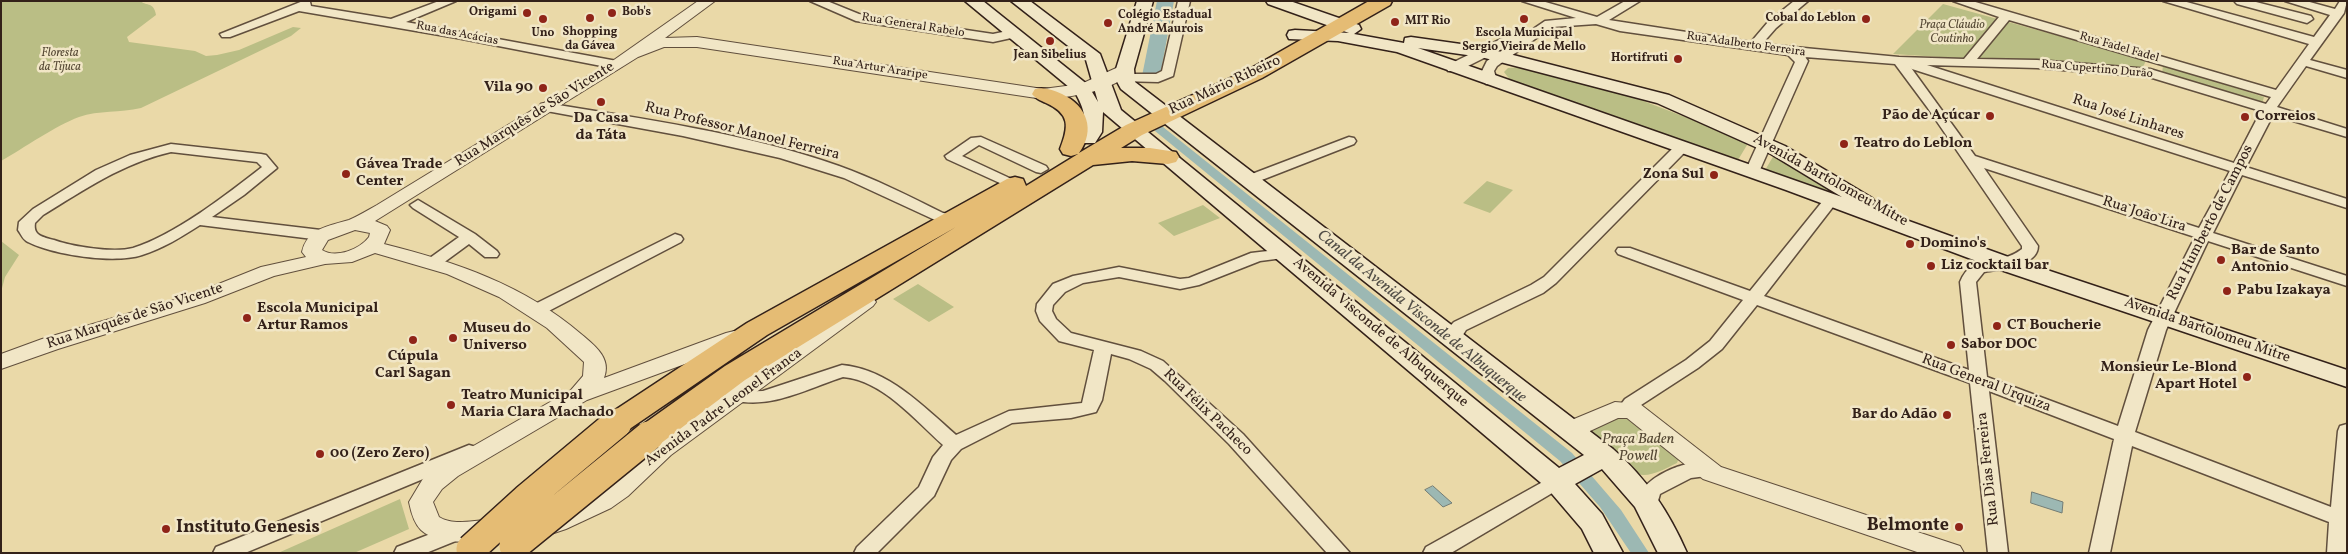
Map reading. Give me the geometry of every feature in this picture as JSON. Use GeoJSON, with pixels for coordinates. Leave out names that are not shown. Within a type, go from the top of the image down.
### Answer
{"type":"FeatureCollection","features":[{"type":"Feature","properties":{"kind":"highway","name":"Rua Mário Ribeiro"},"geometry":{"type":"LineString","coordinates":[[1076,153],[1295,36],[1330,26],[1357,1]]}},
{"type":"Feature","properties":{"kind":"highway","name":"Rua Mário Ribeiro"},"geometry":{"type":"LineString","coordinates":[[1157,110],[1244,80],[1330,26],[1382,1]]}},
{"type":"Feature","properties":{"kind":"highway"},"geometry":{"type":"LineString","coordinates":[[1043,94],[1071,108],[1076,115],[1078,124],[1076,153],[1097,158],[1120,154],[1152,154],[1168,157]]}},
{"type":"Feature","properties":{"kind":"highway","name":"Rua Mário Ribeiro"},"geometry":{"type":"LineString","coordinates":[[1076,153],[1128,124]]}},
{"type":"Feature","properties":{"kind":"highway","name":"Avenida Padre Leonel Franca"},"geometry":{"type":"LineString","coordinates":[[463,540],[526,499],[617,423],[757,330],[951,218],[1041,169],[1076,153]]}},
{"type":"Feature","properties":{"kind":"highway","name":"Avenida Padre Leonel Franca"},"geometry":{"type":"LineString","coordinates":[[514,546],[648,436],[735,373],[900,272],[1076,153]]}},
{"type":"Feature","properties":{"kind":"main road"},"geometry":{"type":"LineString","coordinates":[[974,1],[1012,34],[1082,89],[1094,111],[1092,132],[1076,153]]}},
{"type":"Feature","properties":{"kind":"main road"},"geometry":{"type":"LineString","coordinates":[[1020,1],[1082,47],[1097,63],[1125,70]]}},
{"type":"Feature","properties":{"kind":"main road"},"geometry":{"type":"LineString","coordinates":[[1145,1],[1125,70],[1127,85],[1604,456],[1628,477],[1649,504],[1672,553]]}},
{"type":"Feature","properties":{"kind":"main road","name":"Avenida Bartolomeu Mitre"},"geometry":{"type":"LineString","coordinates":[[1274,1],[1330,26],[1926,233],[2006,264],[2347,379]]}},
{"type":"Feature","properties":{"kind":"main road","name":"Avenida Bartolomeu Mitre"},"geometry":{"type":"LineString","coordinates":[[1330,26],[1482,52],[1648,94],[1765,143],[1875,208],[1926,233]]}},
{"type":"Feature","properties":{"kind":"main road","name":"Avenida Visconde de Albuquerque"},"geometry":{"type":"LineString","coordinates":[[1097,63],[1105,97],[1111,110],[1557,480],[1592,522],[1609,553]]}},
{"type":"Feature","properties":{"kind":"main road"},"geometry":{"type":"LineString","coordinates":[[1557,480],[1604,456]]}},
{"type":"Feature","properties":{"kind":"street"},"geometry":{"type":"LineString","coordinates":[[226,34],[297,4],[312,1]]}},
{"type":"Feature","properties":{"kind":"street"},"geometry":{"type":"LineString","coordinates":[[392,22],[450,1]]}},
{"type":"Feature","properties":{"kind":"street","name":"Rua Marquês de São Vicente"},"geometry":{"type":"LineString","coordinates":[[380,218],[546,107],[617,65],[708,1]]}},
{"type":"Feature","properties":{"kind":"street","name":"Rua General Rabelo"},"geometry":{"type":"LineString","coordinates":[[816,1],[856,18],[993,38],[1012,34]]}},
{"type":"Feature","properties":{"kind":"street"},"geometry":{"type":"LineString","coordinates":[[1125,70],[1158,78],[1168,73],[1184,1]]}},
{"type":"Feature","properties":{"kind":"street"},"geometry":{"type":"LineString","coordinates":[[1491,81],[1488,71],[1491,64],[1549,24],[1594,21],[1612,16],[1634,1]]}},
{"type":"Feature","properties":{"kind":"street"},"geometry":{"type":"LineString","coordinates":[[1754,46],[1772,25],[1802,1]]}},
{"type":"Feature","properties":{"kind":"street","name":"Rua Fadel Fadel"},"geometry":{"type":"LineString","coordinates":[[1959,1],[2278,96]]}},
{"type":"Feature","properties":{"kind":"street"},"geometry":{"type":"LineString","coordinates":[[1968,62],[2007,1]]}},
{"type":"Feature","properties":{"kind":"street"},"geometry":{"type":"LineString","coordinates":[[2169,1],[2317,42]]}},
{"type":"Feature","properties":{"kind":"street"},"geometry":{"type":"LineString","coordinates":[[2291,1],[2343,9]]}},
{"type":"Feature","properties":{"kind":"street"},"geometry":{"type":"LineString","coordinates":[[1531,2],[1594,21]]}},
{"type":"Feature","properties":{"kind":"street"},"geometry":{"type":"LineString","coordinates":[[1453,68],[1482,52],[1502,45],[1540,19],[1542,14],[1531,2]]}},
{"type":"Feature","properties":{"kind":"street","name":"Rua das Acácias"},"geometry":{"type":"LineString","coordinates":[[297,4],[617,65]]}},
{"type":"Feature","properties":{"kind":"street"},"geometry":{"type":"LineString","coordinates":[[2239,4],[2306,19]]}},
{"type":"Feature","properties":{"kind":"street","name":"Rua Humberto de Campos"},"geometry":{"type":"LineString","coordinates":[[2099,553],[2124,437],[2163,318],[2236,169],[2270,109],[2317,42],[2343,9]]}},
{"type":"Feature","properties":{"kind":"street"},"geometry":{"type":"LineString","coordinates":[[687,16],[682,23],[681,30],[686,37],[697,42]]}},
{"type":"Feature","properties":{"kind":"street","name":"Rua Adalberto Ferreira"},"geometry":{"type":"LineString","coordinates":[[1594,21],[1620,27],[1792,52],[1899,61]]}},
{"type":"Feature","properties":{"kind":"street","name":"Rua Artur Araripe"},"geometry":{"type":"LineString","coordinates":[[633,54],[655,45],[677,41],[697,42],[1043,94],[1082,89],[1102,82],[1125,70]]}},
{"type":"Feature","properties":{"kind":"street"},"geometry":{"type":"LineString","coordinates":[[2086,68],[2107,44]]}},
{"type":"Feature","properties":{"kind":"street"},"geometry":{"type":"LineString","coordinates":[[1752,172],[1802,61],[1792,52]]}},
{"type":"Feature","properties":{"kind":"street"},"geometry":{"type":"LineString","coordinates":[[2150,72],[2158,60]]}},
{"type":"Feature","properties":{"kind":"street"},"geometry":{"type":"LineString","coordinates":[[1899,61],[2030,246],[2030,250],[2022,257],[2006,264]]}},
{"type":"Feature","properties":{"kind":"street","name":"Rua Cupertino Durão"},"geometry":{"type":"LineString","coordinates":[[1899,61],[1968,62],[2150,72],[2347,133]]}},
{"type":"Feature","properties":{"kind":"street","name":"Rua José Linhares"},"geometry":{"type":"LineString","coordinates":[[1899,61],[2347,204]]}},
{"type":"Feature","properties":{"kind":"street"},"geometry":{"type":"LineString","coordinates":[[2304,62],[2347,74]]}},
{"type":"Feature","properties":{"kind":"street","name":"Rua Professor Manoel Ferreira"},"geometry":{"type":"LineString","coordinates":[[546,107],[648,124],[818,164],[872,185],[940,217],[951,218]]}},
{"type":"Feature","properties":{"kind":"street"},"geometry":{"type":"LineString","coordinates":[[1013,185],[952,156],[976,141],[981,141],[1041,169]]}},
{"type":"Feature","properties":{"kind":"street"},"geometry":{"type":"LineString","coordinates":[[1249,180],[1349,141]]}},
{"type":"Feature","properties":{"kind":"street"},"geometry":{"type":"LineString","coordinates":[[199,220],[264,174],[270,168],[267,163],[261,158],[183,148],[139,155],[118,165],[38,212],[27,222],[26,230],[31,238],[58,247],[125,254],[165,241],[199,220],[318,247],[346,257],[371,246],[380,235],[380,218],[355,224],[318,247]]}},
{"type":"Feature","properties":{"kind":"street"},"geometry":{"type":"LineString","coordinates":[[1453,337],[1454,331],[1460,326],[1537,289],[1550,280],[1589,238],[1681,148]]}},
{"type":"Feature","properties":{"kind":"street","name":"Rua João Lira"},"geometry":{"type":"LineString","coordinates":[[1969,159],[2347,281]]}},
{"type":"Feature","properties":{"kind":"street"},"geometry":{"type":"LineString","coordinates":[[1632,410],[1631,403],[1692,364],[1716,345],[1831,200]]}},
{"type":"Feature","properties":{"kind":"street"},"geometry":{"type":"LineString","coordinates":[[418,205],[469,237],[491,254]]}},
{"type":"Feature","properties":{"kind":"street"},"geometry":{"type":"LineString","coordinates":[[433,263],[469,237]]}},
{"type":"Feature","properties":{"kind":"street"},"geometry":{"type":"LineString","coordinates":[[535,310],[675,239]]}},
{"type":"Feature","properties":{"kind":"street"},"geometry":{"type":"LineString","coordinates":[[371,246],[433,263],[502,288],[564,330],[593,357],[596,370],[593,379],[579,395]]}},
{"type":"Feature","properties":{"kind":"street","name":"Rua Marquês de São Vicente"},"geometry":{"type":"LineString","coordinates":[[1,362],[50,344],[198,299],[268,271],[318,247]]}},
{"type":"Feature","properties":{"kind":"street","name":"Rua General Urquiza"},"geometry":{"type":"LineString","coordinates":[[1624,251],[1979,380],[2343,520]]}},
{"type":"Feature","properties":{"kind":"street","name":"Rua Félix Pacheco"},"geometry":{"type":"LineString","coordinates":[[1285,254],[1257,256],[1193,282],[1166,283],[1112,273],[1079,279],[1059,288],[1045,304],[1044,311],[1048,322],[1065,337],[1135,355],[1157,365],[1171,376],[1236,439],[1340,553]]}},
{"type":"Feature","properties":{"kind":"street","name":"Rua Dias Ferreira"},"geometry":{"type":"LineString","coordinates":[[1998,553],[1968,282],[1973,270],[1980,266],[2006,264]]}},
{"type":"Feature","properties":{"kind":"street","name":"Avenida Padre Leonel Franca"},"geometry":{"type":"LineString","coordinates":[[404,553],[463,540],[545,526],[587,511],[619,490],[661,451],[834,327],[900,272]]}},
{"type":"Feature","properties":{"kind":"street","name":"Avenida Padre Leonel Franca"},"geometry":{"type":"LineString","coordinates":[[463,540],[435,529],[426,520],[422,502],[440,478],[504,438],[579,395],[757,330]]}},
{"type":"Feature","properties":{"kind":"street"},"geometry":{"type":"LineString","coordinates":[[864,553],[926,491],[943,457],[954,444],[1009,417],[1071,412],[1088,408],[1092,405],[1103,348]]}},
{"type":"Feature","properties":{"kind":"street"},"geometry":{"type":"LineString","coordinates":[[740,396],[764,397],[852,370],[872,377],[954,444]]}},
{"type":"Feature","properties":{"kind":"street"},"geometry":{"type":"LineString","coordinates":[[1579,436],[1578,432],[1582,425],[1615,410],[1632,410],[1707,470],[1951,553]]}},
{"type":"Feature","properties":{"kind":"street"},"geometry":{"type":"LineString","coordinates":[[2337,553],[2343,520],[2347,432]]}},
{"type":"Feature","properties":{"kind":"street","name":"Avenida Padre Leonel Franca"},"geometry":{"type":"LineString","coordinates":[[224,553],[504,438]]}},
{"type":"Feature","properties":{"kind":"street"},"geometry":{"type":"LineString","coordinates":[[1628,477],[1638,480],[1660,478],[1683,466],[1688,455]]}},
{"type":"Feature","properties":{"kind":"street"},"geometry":{"type":"LineString","coordinates":[[1649,504],[1649,494],[1653,489],[1688,472],[1707,470]]}},
{"type":"Feature","properties":{"kind":"street"},"geometry":{"type":"LineString","coordinates":[[1433,553],[1557,480]]}},
{"type":"Feature","properties":{"kind":"green space","name":"Floresta da Tijuca"},"geometry":{"type":"Polygon","coordinates":[[[1,1],[141,1],[151,6],[156,15],[127,37],[129,42],[195,51],[206,56],[239,50],[293,27],[301,28],[291,36],[141,108],[94,113],[79,117],[50,131],[1,161],[1,1]]]}},
{"type":"Feature","properties":{"kind":"green space","name":"Praça Cláudio Coutinho"},"geometry":{"type":"Polygon","coordinates":[[[1943,4],[2146,60],[2142,70],[1893,54],[1943,4]]]}},
{"type":"Feature","properties":{"kind":"green space"},"geometry":{"type":"Polygon","coordinates":[[[2163,65],[2264,97],[2262,104],[2162,74],[2163,65]]]}},
{"type":"Feature","properties":{"kind":"green space"},"geometry":{"type":"Polygon","coordinates":[[[1523,67],[1633,97],[1745,140],[1747,145],[1738,160],[1511,81],[1504,72],[1508,68],[1523,67]]]}},
{"type":"Feature","properties":{"kind":"green space"},"geometry":{"type":"Polygon","coordinates":[[[1774,155],[1851,200],[1764,172],[1774,155]]]}},
{"type":"Feature","properties":{"kind":"green space"},"geometry":{"type":"Polygon","coordinates":[[[1487,181],[1513,190],[1490,213],[1463,203],[1487,181]]]}},
{"type":"Feature","properties":{"kind":"green space"},"geometry":{"type":"Polygon","coordinates":[[[1203,205],[1220,218],[1174,236],[1158,223],[1203,205]]]}},
{"type":"Feature","properties":{"kind":"green space"},"geometry":{"type":"Polygon","coordinates":[[[1,241],[19,255],[5,277],[1,292],[1,241]]]}},
{"type":"Feature","properties":{"kind":"green space"},"geometry":{"type":"Polygon","coordinates":[[[918,284],[954,307],[929,322],[893,299],[918,284]]]}},
{"type":"Feature","properties":{"kind":"green space","name":"Praça Baden Powell"},"geometry":{"type":"Polygon","coordinates":[[[1620,415],[1628,415],[1679,458],[1677,463],[1650,474],[1639,475],[1633,473],[1590,432],[1593,427],[1620,415]]]}},
{"type":"Feature","properties":{"kind":"green space"},"geometry":{"type":"Polygon","coordinates":[[[400,499],[409,529],[354,553],[278,553],[400,499]]]}},
{"type":"Feature","properties":{"kind":"water"},"geometry":{"type":"Polygon","coordinates":[[[1433,486],[1452,503],[1443,507],[1425,490],[1433,486]]]}},
{"type":"Feature","properties":{"kind":"water"},"geometry":{"type":"Polygon","coordinates":[[[2032,492],[2063,502],[2062,513],[2031,503],[2032,492]]]}},
{"type":"Feature","properties":{"kind":"waterway"},"geometry":{"type":"LineString","coordinates":[[1151,76],[1166,1]]}},
{"type":"Feature","properties":{"kind":"waterway","name":"Canal da Avenida Visconde de Albuquerque"},"geometry":{"type":"LineString","coordinates":[[1159,129],[1566,457],[1615,514],[1640,553]]}},
{"type":"Feature","properties":{"kind":"place","name":"Origami"},"geometry":{"type":"Point","coordinates":[527,13]}},
{"type":"Feature","properties":{"kind":"place","name":"Bob's"},"geometry":{"type":"Point","coordinates":[612,13]}},
{"type":"Feature","properties":{"kind":"place","name":"Shopping da Gávea"},"geometry":{"type":"Point","coordinates":[590,18]}},
{"type":"Feature","properties":{"kind":"place","name":"Uno"},"geometry":{"type":"Point","coordinates":[543,19]}},
{"type":"Feature","properties":{"kind":"place","name":"Escola Municipal Sergio Vieira de Mello"},"geometry":{"type":"Point","coordinates":[1524,19]}},
{"type":"Feature","properties":{"kind":"place","name":"Cobal do Leblon"},"geometry":{"type":"Point","coordinates":[1866,19]}},
{"type":"Feature","properties":{"kind":"place","name":"MIT Rio"},"geometry":{"type":"Point","coordinates":[1395,22]}},
{"type":"Feature","properties":{"kind":"place","name":"Colégio Estadual André Maurois"},"geometry":{"type":"Point","coordinates":[1108,23]}},
{"type":"Feature","properties":{"kind":"place","name":"Jean Sibelius"},"geometry":{"type":"Point","coordinates":[1050,41]}},
{"type":"Feature","properties":{"kind":"place","name":"Hortifruti"},"geometry":{"type":"Point","coordinates":[1678,59]}},
{"type":"Feature","properties":{"kind":"place","name":"Vila 90"},"geometry":{"type":"Point","coordinates":[543,88]}},
{"type":"Feature","properties":{"kind":"place","name":"Da Casa da Táta"},"geometry":{"type":"Point","coordinates":[601,102]}},
{"type":"Feature","properties":{"kind":"place","name":"Pão de Açúcar"},"geometry":{"type":"Point","coordinates":[1990,116]}},
{"type":"Feature","properties":{"kind":"place","name":"Correios"},"geometry":{"type":"Point","coordinates":[2245,117]}},
{"type":"Feature","properties":{"kind":"place","name":"Teatro do Leblon"},"geometry":{"type":"Point","coordinates":[1844,144]}},
{"type":"Feature","properties":{"kind":"place","name":"Gávea Trade Center"},"geometry":{"type":"Point","coordinates":[346,174]}},
{"type":"Feature","properties":{"kind":"place","name":"Zona Sul"},"geometry":{"type":"Point","coordinates":[1714,175]}},
{"type":"Feature","properties":{"kind":"place","name":"Domino's"},"geometry":{"type":"Point","coordinates":[1910,244]}},
{"type":"Feature","properties":{"kind":"place","name":"Bar de Santo Antonio"},"geometry":{"type":"Point","coordinates":[2221,260]}},
{"type":"Feature","properties":{"kind":"place","name":"Liz cocktail bar"},"geometry":{"type":"Point","coordinates":[1931,266]}},
{"type":"Feature","properties":{"kind":"place","name":"Pabu Izakaya"},"geometry":{"type":"Point","coordinates":[2227,291]}},
{"type":"Feature","properties":{"kind":"place","name":"Escola Municipal Artur Ramos"},"geometry":{"type":"Point","coordinates":[247,318]}},
{"type":"Feature","properties":{"kind":"place","name":"CT Boucherie"},"geometry":{"type":"Point","coordinates":[1997,326]}},
{"type":"Feature","properties":{"kind":"place","name":"Museu do Universo"},"geometry":{"type":"Point","coordinates":[453,338]}},
{"type":"Feature","properties":{"kind":"place","name":"Cúpula Carl Sagan"},"geometry":{"type":"Point","coordinates":[413,340]}},
{"type":"Feature","properties":{"kind":"place","name":"Sabor DOC"},"geometry":{"type":"Point","coordinates":[1951,345]}},
{"type":"Feature","properties":{"kind":"place","name":"Monsieur Le-Blond Apart Hotel"},"geometry":{"type":"Point","coordinates":[2247,377]}},
{"type":"Feature","properties":{"kind":"place","name":"Teatro Municipal Maria Clara Machado"},"geometry":{"type":"Point","coordinates":[451,405]}},
{"type":"Feature","properties":{"kind":"place","name":"Bar do Adão"},"geometry":{"type":"Point","coordinates":[1947,415]}},
{"type":"Feature","properties":{"kind":"place","name":"00 (Zero Zero)"},"geometry":{"type":"Point","coordinates":[320,454]}},
{"type":"Feature","properties":{"kind":"place","name":"Belmonte"},"geometry":{"type":"Point","coordinates":[1959,527]}},
{"type":"Feature","properties":{"kind":"place","name":"Instituto Genesis"},"geometry":{"type":"Point","coordinates":[166,529]}}]}
